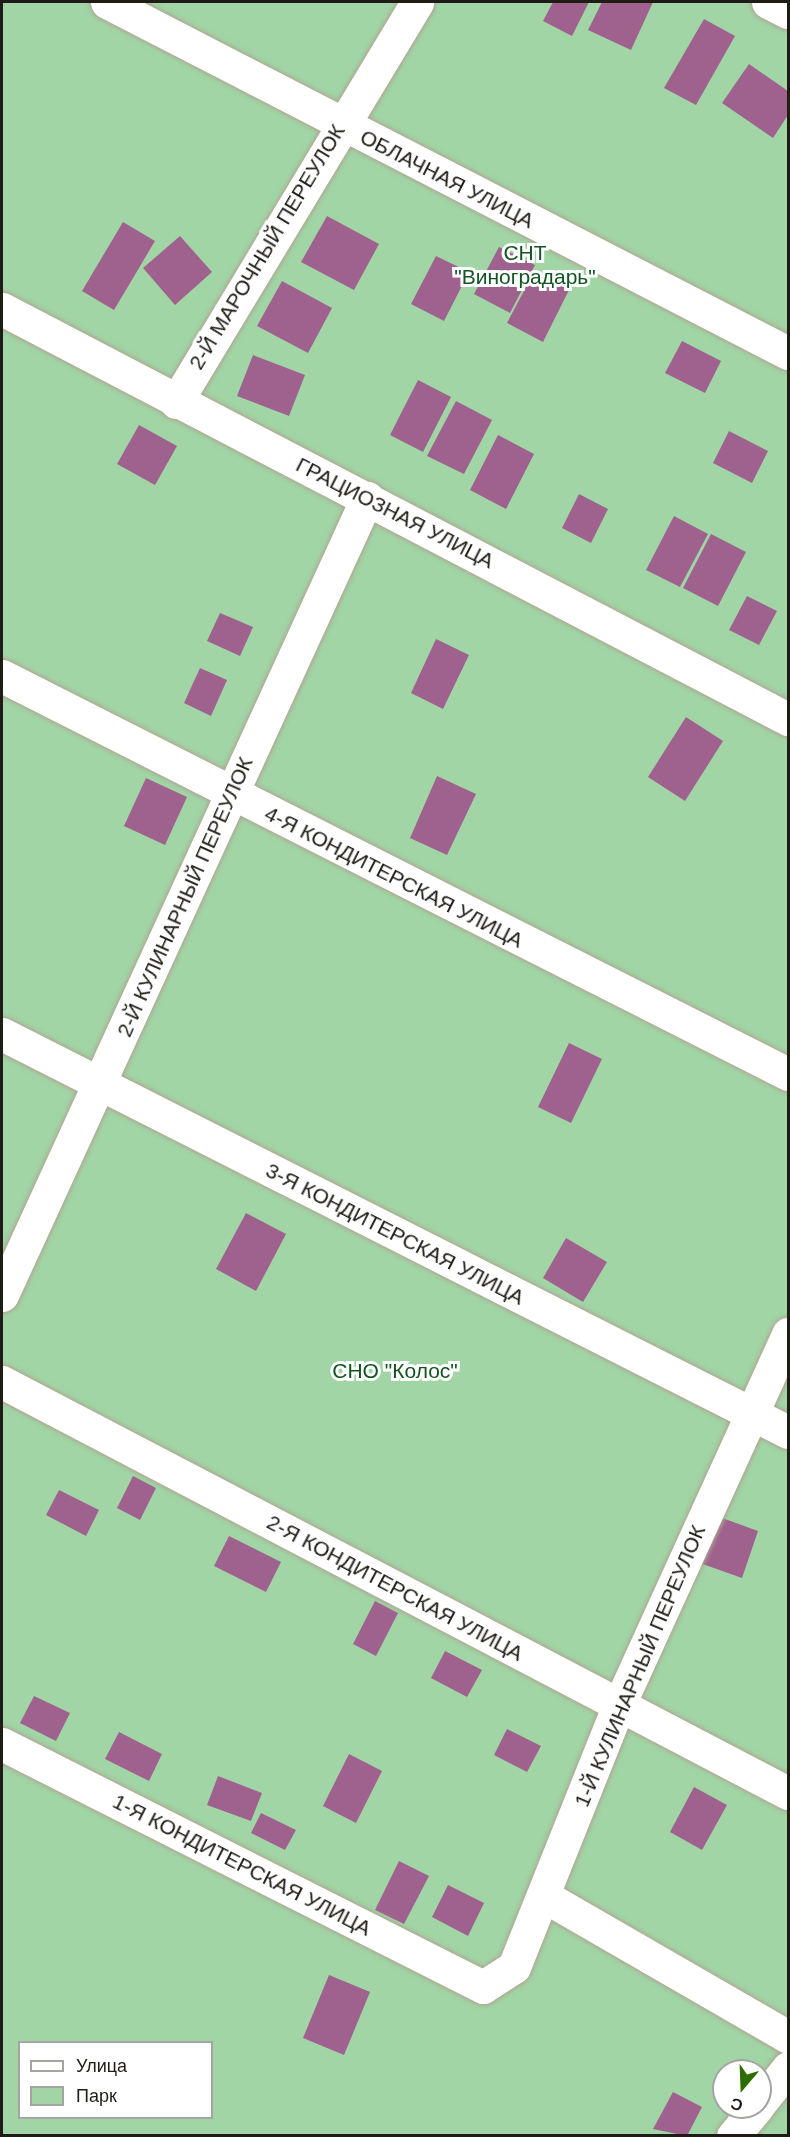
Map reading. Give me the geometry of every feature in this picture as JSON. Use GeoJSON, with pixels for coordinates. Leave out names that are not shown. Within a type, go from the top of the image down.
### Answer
{"type":"FeatureCollection","features":[{"type":"Feature","properties":{"kind":"street","name":"ОБЛАЧНАЯ УЛИЦА"},"geometry":{"type":"LineString","coordinates":[[107,2],[340,124],[789,353]]}},
{"type":"Feature","properties":{"kind":"street","name":"2-Й МАРОЧНЫЙ ПЕРЕУЛОК"},"geometry":{"type":"LineString","coordinates":[[176,402],[340,124],[417,2]]}},
{"type":"Feature","properties":{"kind":"street"},"geometry":{"type":"LineString","coordinates":[[768,2],[789,12]]}},
{"type":"Feature","properties":{"kind":"street","name":"ГРАЦИОЗНАЯ УЛИЦА"},"geometry":{"type":"LineString","coordinates":[[2,309],[176,402],[367,498],[789,719]]}},
{"type":"Feature","properties":{"kind":"street","name":"2-Й КУЛИНАРНЫЙ ПЕРЕУЛОК"},"geometry":{"type":"LineString","coordinates":[[2,1295],[367,498]]}},
{"type":"Feature","properties":{"kind":"street","name":"4-Я КОНДИТЕРСКАЯ УЛИЦА"},"geometry":{"type":"LineString","coordinates":[[2,676],[230,795],[789,1074]]}},
{"type":"Feature","properties":{"kind":"street","name":"3-Я КОНДИТЕРСКАЯ УЛИЦА"},"geometry":{"type":"LineString","coordinates":[[2,1034],[99,1086],[789,1432]]}},
{"type":"Feature","properties":{"kind":"street","name":"1-Й КУЛИНАРНЫЙ ПЕРЕУЛОК"},"geometry":{"type":"LineString","coordinates":[[483,1987],[514,1967],[619,1705],[750,1413],[789,1334]]}},
{"type":"Feature","properties":{"kind":"street","name":"2-Я КОНДИТЕРСКАЯ УЛИЦА"},"geometry":{"type":"LineString","coordinates":[[2,1382],[789,1793]]}},
{"type":"Feature","properties":{"kind":"street","name":"1-Я КОНДИТЕРСКАЯ УЛИЦА"},"geometry":{"type":"LineString","coordinates":[[2,1744],[483,1987]]}},
{"type":"Feature","properties":{"kind":"street"},"geometry":{"type":"LineString","coordinates":[[544,1896],[789,2037]]}},
{"type":"Feature","properties":{"kind":"street"},"geometry":{"type":"LineString","coordinates":[[772,2089],[789,2068]]}},
{"type":"Feature","properties":{"kind":"street"},"geometry":{"type":"LineString","coordinates":[[733,2136],[747,2119]]}},
{"type":"Feature","properties":{"kind":"green space","name":"СНО \"Колос\""},"geometry":{"type":"Polygon","coordinates":[[[2,2],[788,2],[788,2135],[2,2136],[2,2]]]}},
{"type":"Feature","properties":{"kind":"building"},"geometry":{"type":"Polygon","coordinates":[[[553,2],[589,2],[572,36],[543,21],[553,2]]]}},
{"type":"Feature","properties":{"kind":"building"},"geometry":{"type":"Polygon","coordinates":[[[602,2],[653,2],[631,50],[588,30],[602,2]]]}},
{"type":"Feature","properties":{"kind":"building"},"geometry":{"type":"Polygon","coordinates":[[[704,19],[735,36],[696,105],[664,88],[704,19]]]}},
{"type":"Feature","properties":{"kind":"building"},"geometry":{"type":"Polygon","coordinates":[[[749,64],[788,91],[788,115],[773,138],[722,103],[749,64]]]}},
{"type":"Feature","properties":{"kind":"building"},"geometry":{"type":"Polygon","coordinates":[[[327,216],[379,244],[354,290],[301,262],[327,216]]]}},
{"type":"Feature","properties":{"kind":"building"},"geometry":{"type":"Polygon","coordinates":[[[123,222],[155,241],[114,310],[82,291],[123,222]]]}},
{"type":"Feature","properties":{"kind":"building"},"geometry":{"type":"Polygon","coordinates":[[[180,236],[212,272],[175,305],[143,268],[180,236]]]}},
{"type":"Feature","properties":{"kind":"building"},"geometry":{"type":"Polygon","coordinates":[[[499,247],[535,265],[510,313],[474,294],[499,247]]]}},
{"type":"Feature","properties":{"kind":"building"},"geometry":{"type":"Polygon","coordinates":[[[436,256],[469,272],[444,321],[411,304],[436,256]]]}},
{"type":"Feature","properties":{"kind":"building"},"geometry":{"type":"Polygon","coordinates":[[[535,270],[570,288],[543,342],[507,323],[535,270]]]}},
{"type":"Feature","properties":{"kind":"building"},"geometry":{"type":"Polygon","coordinates":[[[282,281],[332,308],[308,353],[257,326],[282,281]]]}},
{"type":"Feature","properties":{"kind":"building"},"geometry":{"type":"Polygon","coordinates":[[[682,341],[721,361],[705,393],[665,373],[682,341]]]}},
{"type":"Feature","properties":{"kind":"building"},"geometry":{"type":"Polygon","coordinates":[[[253,355],[305,375],[289,416],[237,396],[253,355]]]}},
{"type":"Feature","properties":{"kind":"building"},"geometry":{"type":"Polygon","coordinates":[[[418,380],[451,397],[423,452],[390,435],[418,380]]]}},
{"type":"Feature","properties":{"kind":"building"},"geometry":{"type":"Polygon","coordinates":[[[456,401],[492,420],[464,474],[427,456],[456,401]]]}},
{"type":"Feature","properties":{"kind":"building"},"geometry":{"type":"Polygon","coordinates":[[[139,425],[177,446],[155,485],[117,464],[139,425]]]}},
{"type":"Feature","properties":{"kind":"building"},"geometry":{"type":"Polygon","coordinates":[[[729,431],[768,451],[752,483],[713,463],[729,431]]]}},
{"type":"Feature","properties":{"kind":"building"},"geometry":{"type":"Polygon","coordinates":[[[498,435],[534,454],[506,509],[470,490],[498,435]]]}},
{"type":"Feature","properties":{"kind":"building"},"geometry":{"type":"Polygon","coordinates":[[[579,494],[608,509],[591,543],[562,528],[579,494]]]}},
{"type":"Feature","properties":{"kind":"building"},"geometry":{"type":"Polygon","coordinates":[[[674,516],[708,534],[680,587],[646,570],[674,516]]]}},
{"type":"Feature","properties":{"kind":"building"},"geometry":{"type":"Polygon","coordinates":[[[711,534],[746,552],[718,606],[683,588],[711,534]]]}},
{"type":"Feature","properties":{"kind":"building"},"geometry":{"type":"Polygon","coordinates":[[[747,596],[777,611],[759,645],[729,630],[747,596]]]}},
{"type":"Feature","properties":{"kind":"building"},"geometry":{"type":"Polygon","coordinates":[[[220,613],[253,627],[240,656],[207,641],[220,613]]]}},
{"type":"Feature","properties":{"kind":"building"},"geometry":{"type":"Polygon","coordinates":[[[436,639],[469,655],[443,709],[411,693],[436,639]]]}},
{"type":"Feature","properties":{"kind":"building"},"geometry":{"type":"Polygon","coordinates":[[[200,668],[227,680],[211,716],[184,703],[200,668]]]}},
{"type":"Feature","properties":{"kind":"building"},"geometry":{"type":"Polygon","coordinates":[[[686,717],[723,741],[685,801],[648,777],[686,717]]]}},
{"type":"Feature","properties":{"kind":"building"},"geometry":{"type":"Polygon","coordinates":[[[437,776],[476,794],[447,855],[410,838],[437,776]]]}},
{"type":"Feature","properties":{"kind":"building"},"geometry":{"type":"Polygon","coordinates":[[[146,778],[187,797],[165,845],[124,826],[146,778]]]}},
{"type":"Feature","properties":{"kind":"building"},"geometry":{"type":"Polygon","coordinates":[[[569,1043],[602,1059],[571,1123],[538,1107],[569,1043]]]}},
{"type":"Feature","properties":{"kind":"building"},"geometry":{"type":"Polygon","coordinates":[[[246,1213],[286,1234],[256,1291],[216,1269],[246,1213]]]}},
{"type":"Feature","properties":{"kind":"building"},"geometry":{"type":"Polygon","coordinates":[[[566,1238],[607,1262],[583,1302],[543,1278],[566,1238]]]}},
{"type":"Feature","properties":{"kind":"building"},"geometry":{"type":"Polygon","coordinates":[[[133,1476],[156,1488],[140,1520],[117,1508],[133,1476]]]}},
{"type":"Feature","properties":{"kind":"building"},"geometry":{"type":"Polygon","coordinates":[[[59,1490],[99,1510],[86,1536],[46,1515],[59,1490]]]}},
{"type":"Feature","properties":{"kind":"building"},"geometry":{"type":"Polygon","coordinates":[[[714,1515],[758,1531],[742,1578],[697,1562],[714,1515]]]}},
{"type":"Feature","properties":{"kind":"building"},"geometry":{"type":"Polygon","coordinates":[[[229,1536],[281,1562],[266,1592],[214,1566],[229,1536]]]}},
{"type":"Feature","properties":{"kind":"building"},"geometry":{"type":"Polygon","coordinates":[[[375,1601],[398,1613],[376,1656],[353,1644],[375,1601]]]}},
{"type":"Feature","properties":{"kind":"building"},"geometry":{"type":"Polygon","coordinates":[[[445,1651],[482,1670],[467,1697],[431,1678],[445,1651]]]}},
{"type":"Feature","properties":{"kind":"building"},"geometry":{"type":"Polygon","coordinates":[[[34,1696],[70,1713],[56,1741],[20,1723],[34,1696]]]}},
{"type":"Feature","properties":{"kind":"building"},"geometry":{"type":"Polygon","coordinates":[[[507,1729],[541,1746],[527,1772],[494,1755],[507,1729]]]}},
{"type":"Feature","properties":{"kind":"building"},"geometry":{"type":"Polygon","coordinates":[[[119,1732],[162,1754],[149,1781],[105,1759],[119,1732]]]}},
{"type":"Feature","properties":{"kind":"building"},"geometry":{"type":"Polygon","coordinates":[[[349,1754],[382,1771],[356,1823],[323,1806],[349,1754]]]}},
{"type":"Feature","properties":{"kind":"building"},"geometry":{"type":"Polygon","coordinates":[[[218,1776],[262,1793],[251,1821],[207,1805],[218,1776]]]}},
{"type":"Feature","properties":{"kind":"building"},"geometry":{"type":"Polygon","coordinates":[[[694,1787],[727,1805],[702,1850],[670,1832],[694,1787]]]}},
{"type":"Feature","properties":{"kind":"building"},"geometry":{"type":"Polygon","coordinates":[[[261,1813],[296,1830],[285,1850],[251,1833],[261,1813]]]}},
{"type":"Feature","properties":{"kind":"building"},"geometry":{"type":"Polygon","coordinates":[[[399,1861],[429,1876],[404,1924],[375,1910],[399,1861]]]}},
{"type":"Feature","properties":{"kind":"building"},"geometry":{"type":"Polygon","coordinates":[[[448,1885],[484,1903],[468,1936],[432,1917],[448,1885]]]}},
{"type":"Feature","properties":{"kind":"building"},"geometry":{"type":"Polygon","coordinates":[[[329,1975],[370,1992],[344,2055],[303,2038],[329,1975]]]}},
{"type":"Feature","properties":{"kind":"building"},"geometry":{"type":"Polygon","coordinates":[[[673,2092],[702,2107],[687,2136],[653,2129],[673,2092]]]}},
{"type":"Feature","properties":{"kind":"park label","name":"СНТ \"Виноградарь\""},"geometry":{"type":"Point","coordinates":[525,265]}}]}
